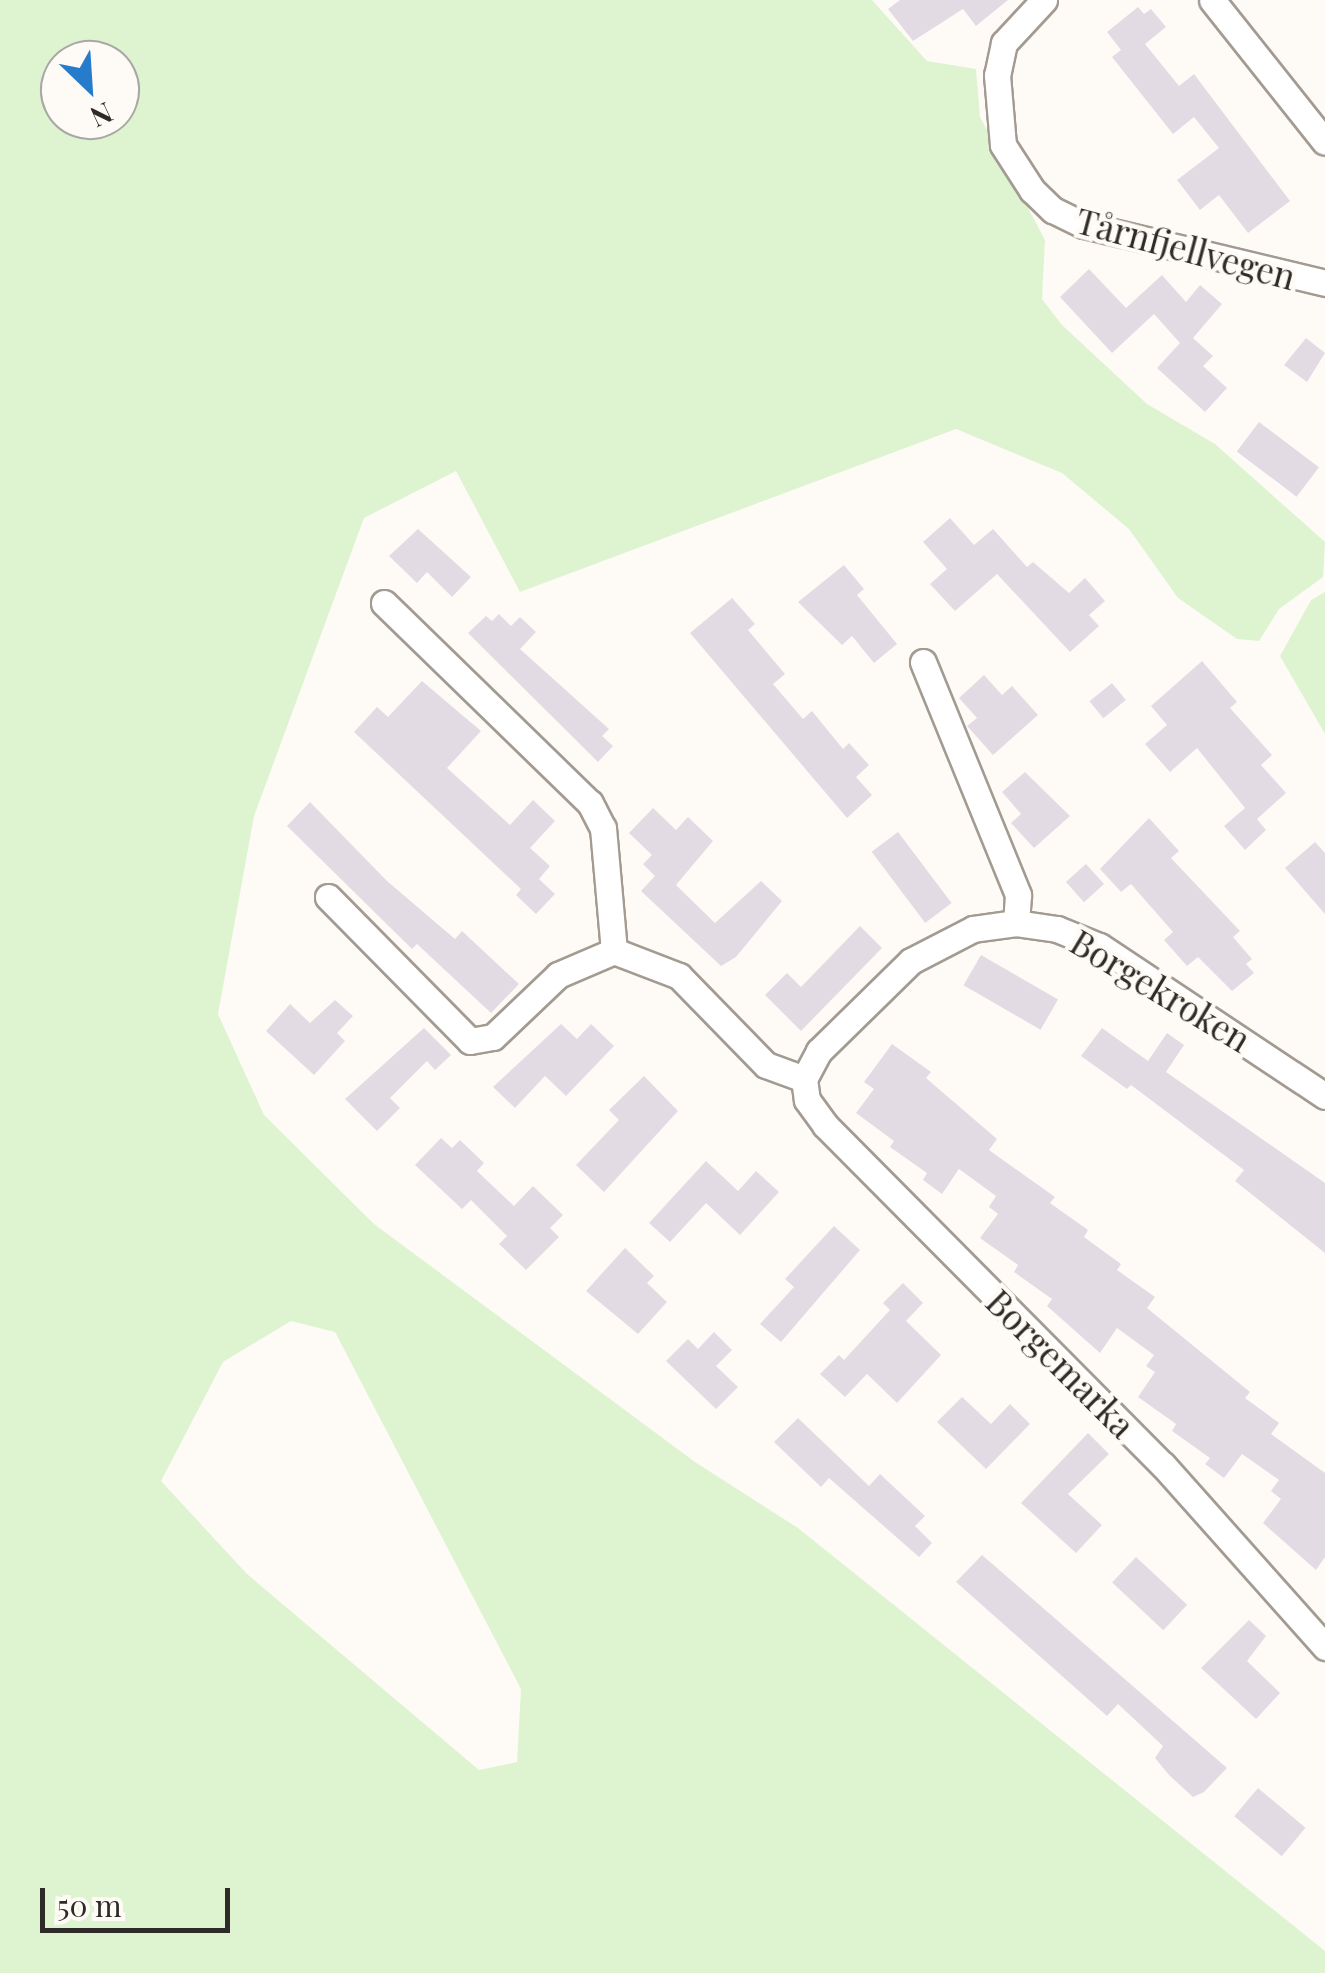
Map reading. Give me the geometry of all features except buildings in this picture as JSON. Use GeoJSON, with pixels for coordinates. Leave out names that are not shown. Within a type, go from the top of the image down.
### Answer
{"type":"FeatureCollection","features":[{"type":"Feature","properties":{"kind":"street","name":"Tårnfjellvegen"},"geometry":{"type":"LineString","coordinates":[[1044,0],[1004,43],[997,74],[1004,145],[1032,190],[1052,210],[1084,226],[1325,283]]}},
{"type":"Feature","properties":{"kind":"street"},"geometry":{"type":"LineString","coordinates":[[1212,0],[1325,142]]}},
{"type":"Feature","properties":{"kind":"street"},"geometry":{"type":"LineString","coordinates":[[384,603],[590,803],[603,828],[614,951]]}},
{"type":"Feature","properties":{"kind":"street"},"geometry":{"type":"LineString","coordinates":[[923,662],[1018,895],[1016,923]]}},
{"type":"Feature","properties":{"kind":"street"},"geometry":{"type":"LineString","coordinates":[[328,897],[470,1040],[493,1037],[558,975],[614,951],[648,958],[679,976],[766,1065],[804,1079]]}},
{"type":"Feature","properties":{"kind":"street","name":"Borgekroken"},"geometry":{"type":"LineString","coordinates":[[804,1079],[819,1051],[911,961],[974,929],[1016,923],[1057,929],[1099,946],[1325,1096]]}},
{"type":"Feature","properties":{"kind":"street","name":"Borgemarka"},"geometry":{"type":"LineString","coordinates":[[804,1079],[807,1100],[824,1125],[1164,1465],[1325,1647]]}},
{"type":"Feature","properties":{"kind":"green space"},"geometry":{"type":"Polygon","coordinates":[[[0,0],[872,0],[927,61],[976,69],[980,117],[1045,240],[1042,299],[1062,325],[1147,404],[1215,444],[1325,542],[1323,577],[1279,609],[1259,641],[1237,639],[1178,598],[1129,529],[1062,473],[956,429],[520,592],[456,471],[364,518],[254,816],[218,1014],[264,1115],[374,1224],[695,1462],[798,1528],[1325,1951],[1325,1973],[0,1973],[0,0]],[[291,1321],[223,1362],[161,1481],[247,1574],[479,1770],[517,1762],[521,1689],[335,1332],[291,1321]]]}},
{"type":"Feature","properties":{"kind":"green space"},"geometry":{"type":"Polygon","coordinates":[[[1325,592],[1325,734],[1280,656],[1311,600],[1325,592]]]}}]}
